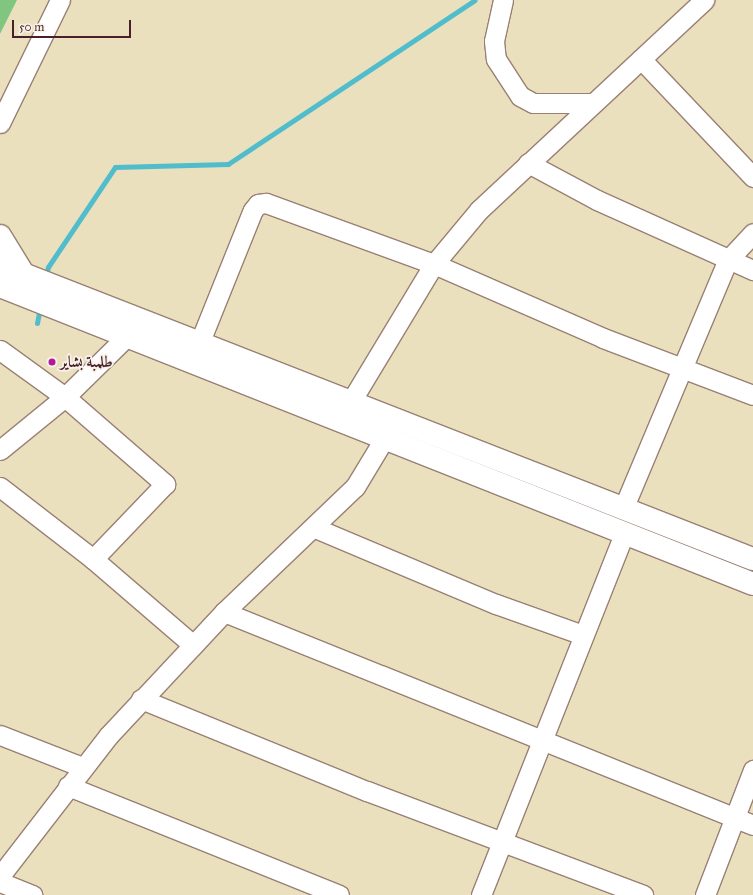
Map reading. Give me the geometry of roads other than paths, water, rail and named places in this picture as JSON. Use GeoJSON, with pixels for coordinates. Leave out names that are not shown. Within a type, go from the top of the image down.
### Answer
{"type":"FeatureCollection","features":[{"type":"Feature","properties":{"kind":"main road"},"geometry":{"type":"LineString","coordinates":[[0,236],[24,274]]}},
{"type":"Feature","properties":{"kind":"main road"},"geometry":{"type":"LineString","coordinates":[[0,265],[350,403],[753,559]]}},
{"type":"Feature","properties":{"kind":"main road"},"geometry":{"type":"LineString","coordinates":[[0,286],[753,584]]}},
{"type":"Feature","properties":{"kind":"street"},"geometry":{"type":"LineString","coordinates":[[0,123],[60,0]]}},
{"type":"Feature","properties":{"kind":"street"},"geometry":{"type":"LineString","coordinates":[[503,0],[494,41],[496,59],[520,96],[533,103],[593,103]]}},
{"type":"Feature","properties":{"kind":"street"},"geometry":{"type":"LineString","coordinates":[[350,403],[434,264],[479,210],[704,0]]}},
{"type":"Feature","properties":{"kind":"street"},"geometry":{"type":"LineString","coordinates":[[641,59],[753,177]]}},
{"type":"Feature","properties":{"kind":"street"},"geometry":{"type":"LineString","coordinates":[[528,163],[597,200],[727,260],[753,270]]}},
{"type":"Feature","properties":{"kind":"street"},"geometry":{"type":"LineString","coordinates":[[199,344],[258,204],[312,218],[434,264],[680,368],[753,395]]}},
{"type":"Feature","properties":{"kind":"street"},"geometry":{"type":"LineString","coordinates":[[623,509],[680,368],[727,260],[753,233]]}},
{"type":"Feature","properties":{"kind":"street"},"geometry":{"type":"LineString","coordinates":[[0,450],[65,397],[126,337]]}},
{"type":"Feature","properties":{"kind":"street"},"geometry":{"type":"LineString","coordinates":[[0,350],[65,397],[166,484],[93,559]]}},
{"type":"Feature","properties":{"kind":"street"},"geometry":{"type":"LineString","coordinates":[[0,876],[82,767],[141,699],[224,612],[315,528],[355,487],[384,438]]}},
{"type":"Feature","properties":{"kind":"street"},"geometry":{"type":"LineString","coordinates":[[0,487],[93,559],[193,645]]}},
{"type":"Feature","properties":{"kind":"street"},"geometry":{"type":"LineString","coordinates":[[315,528],[496,604],[583,635]]}},
{"type":"Feature","properties":{"kind":"street"},"geometry":{"type":"LineString","coordinates":[[481,895],[624,533]]}},
{"type":"Feature","properties":{"kind":"street"},"geometry":{"type":"LineString","coordinates":[[224,612],[753,826]]}},
{"type":"Feature","properties":{"kind":"street"},"geometry":{"type":"LineString","coordinates":[[141,699],[367,791],[503,839],[643,895]]}},
{"type":"Feature","properties":{"kind":"street"},"geometry":{"type":"LineString","coordinates":[[0,735],[82,767]]}},
{"type":"Feature","properties":{"kind":"street"},"geometry":{"type":"LineString","coordinates":[[705,895],[736,818],[753,770]]}},
{"type":"Feature","properties":{"kind":"street"},"geometry":{"type":"LineString","coordinates":[[68,786],[339,895]]}},
{"type":"Feature","properties":{"kind":"street"},"geometry":{"type":"LineString","coordinates":[[0,882],[32,895]]}},
{"type":"Feature","properties":{"kind":"waterway"},"geometry":{"type":"LineString","coordinates":[[46,277],[48,267],[115,167],[228,164],[475,0]]}},
{"type":"Feature","properties":{"kind":"waterway"},"geometry":{"type":"LineString","coordinates":[[37,323],[40,308]]}},
{"type":"Feature","properties":{"kind":"place","name":"طلمبة بشاير"},"geometry":{"type":"Point","coordinates":[52,362]}}]}
